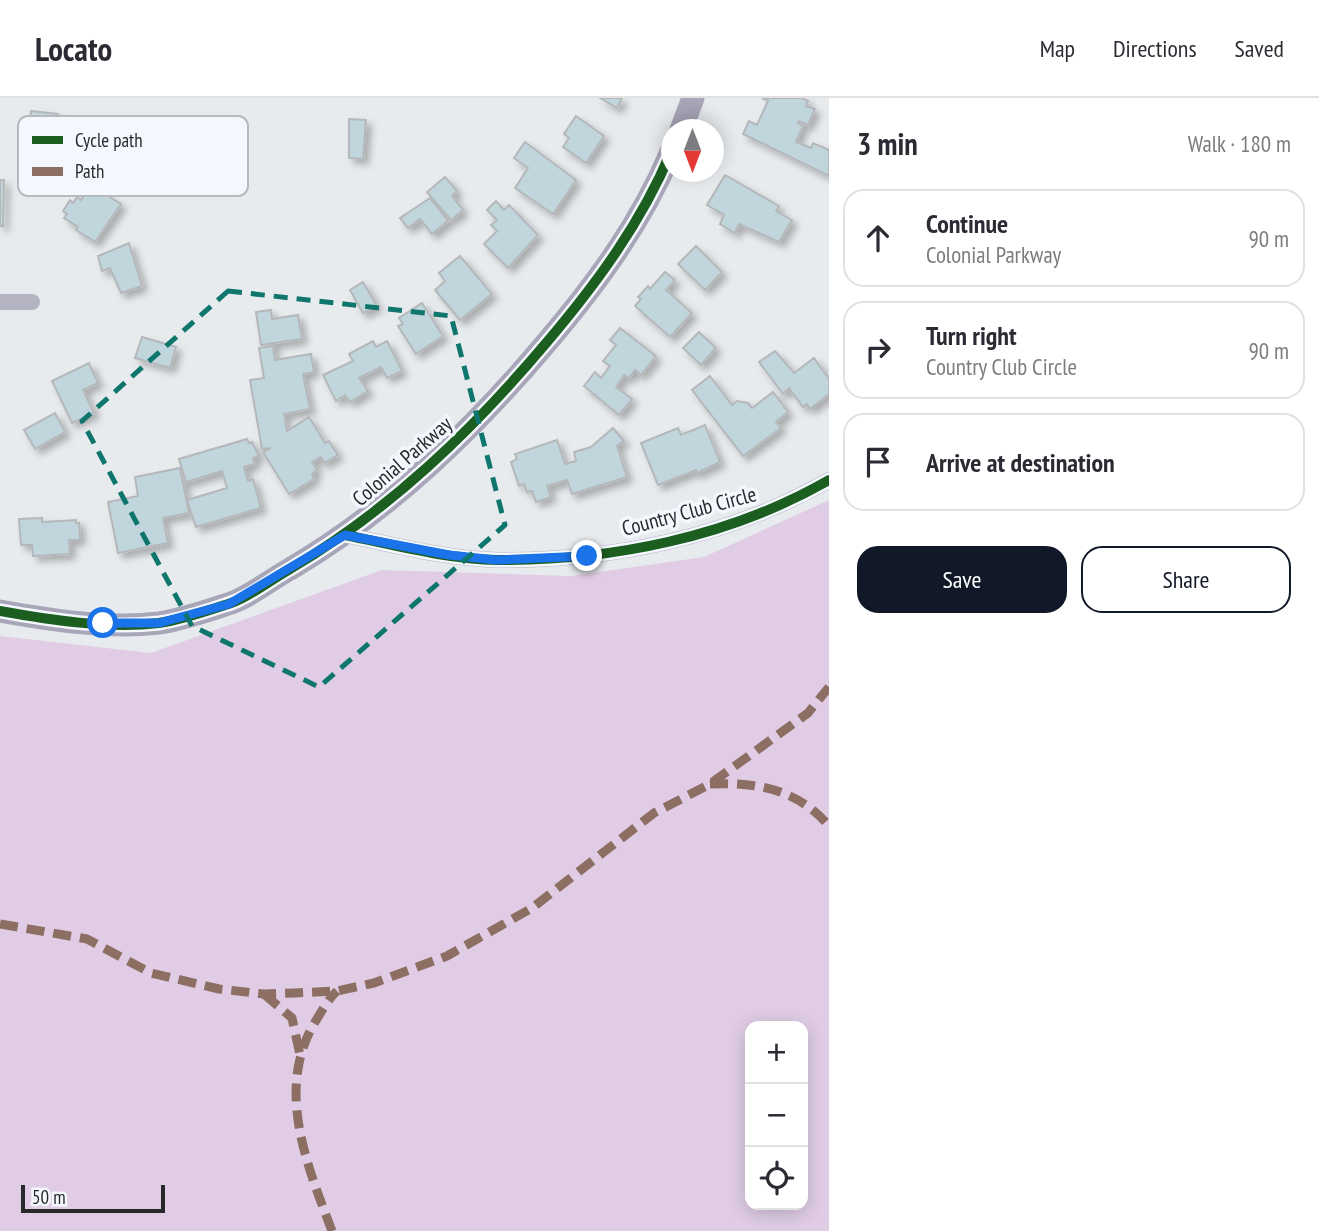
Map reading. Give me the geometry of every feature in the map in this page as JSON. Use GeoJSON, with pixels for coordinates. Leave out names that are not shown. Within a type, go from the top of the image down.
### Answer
{"type":"FeatureCollection","features":[{"type":"Feature","properties":{"kind":"street"},"geometry":{"type":"LineString","coordinates":[[685,119],[693,98]]}},
{"type":"Feature","properties":{"kind":"street","name":"Colonial Parkway"},"geometry":{"type":"LineString","coordinates":[[0,611],[103,623],[159,623],[229,604],[345,535],[390,501],[445,452],[511,384],[616,256],[661,177]]}},
{"type":"Feature","properties":{"kind":"street"},"geometry":{"type":"LineString","coordinates":[[0,302],[32,302]]}},
{"type":"Feature","properties":{"kind":"street","name":"Country Club Circle"},"geometry":{"type":"LineString","coordinates":[[345,535],[449,555],[496,560],[587,556],[649,546],[747,520],[829,480]]}},
{"type":"Feature","properties":{"kind":"highlighted area"},"geometry":{"type":"Polygon","coordinates":[[[228,291],[451,316],[505,525],[319,687],[192,626],[82,421],[228,291]]]}},
{"type":"Feature","properties":{"kind":"shaded area"},"geometry":{"type":"Polygon","coordinates":[[[829,500],[829,1231],[0,1231],[0,636],[151,653],[382,570],[571,576],[704,557],[829,500]]]}},
{"type":"Feature","properties":{"kind":"building"},"geometry":{"type":"Polygon","coordinates":[[[600,98],[622,98],[617,108],[600,98]]]}},
{"type":"Feature","properties":{"kind":"building"},"geometry":{"type":"Polygon","coordinates":[[[762,98],[802,98],[808,101],[806,106],[815,109],[808,125],[799,121],[803,126],[796,142],[811,148],[813,143],[829,150],[829,176],[743,134],[749,121],[757,125],[768,101],[762,98]]]}},
{"type":"Feature","properties":{"kind":"building"},"geometry":{"type":"Polygon","coordinates":[[[31,111],[58,114],[58,116],[30,116],[31,111]]]}},
{"type":"Feature","properties":{"kind":"building"},"geometry":{"type":"Polygon","coordinates":[[[576,116],[604,136],[586,163],[563,147],[569,138],[564,134],[576,116]]]}},
{"type":"Feature","properties":{"kind":"building"},"geometry":{"type":"Polygon","coordinates":[[[349,119],[366,120],[363,159],[349,158],[349,119]]]}},
{"type":"Feature","properties":{"kind":"building"},"geometry":{"type":"Polygon","coordinates":[[[525,142],[576,180],[553,214],[515,188],[528,168],[514,158],[525,142]]]}},
{"type":"Feature","properties":{"kind":"building"},"geometry":{"type":"Polygon","coordinates":[[[445,177],[457,191],[452,196],[463,210],[451,220],[427,192],[445,177]]]}},
{"type":"Feature","properties":{"kind":"building"},"geometry":{"type":"Polygon","coordinates":[[[724,177],[779,206],[776,211],[792,220],[779,242],[739,224],[735,233],[720,224],[724,215],[707,205],[721,182],[724,182],[724,177]]]}},
{"type":"Feature","properties":{"kind":"building"},"geometry":{"type":"Polygon","coordinates":[[[0,180],[4,180],[3,226],[0,226],[0,180]]]}},
{"type":"Feature","properties":{"kind":"building"},"geometry":{"type":"Polygon","coordinates":[[[84,196],[108,196],[121,204],[95,242],[76,230],[78,227],[64,218],[67,214],[63,211],[70,200],[73,203],[77,197],[81,200],[84,196]]]}},
{"type":"Feature","properties":{"kind":"building"},"geometry":{"type":"Polygon","coordinates":[[[430,198],[448,221],[432,234],[420,219],[408,228],[400,218],[430,198]]]}},
{"type":"Feature","properties":{"kind":"building"},"geometry":{"type":"Polygon","coordinates":[[[496,201],[504,210],[509,205],[538,235],[508,268],[484,244],[497,231],[491,225],[497,220],[487,210],[496,201]]]}},
{"type":"Feature","properties":{"kind":"building"},"geometry":{"type":"Polygon","coordinates":[[[129,243],[142,286],[121,293],[110,268],[102,271],[98,256],[129,243]]]}},
{"type":"Feature","properties":{"kind":"building"},"geometry":{"type":"Polygon","coordinates":[[[696,246],[722,272],[705,290],[678,264],[696,246]]]}},
{"type":"Feature","properties":{"kind":"building"},"geometry":{"type":"Polygon","coordinates":[[[460,256],[492,294],[460,320],[435,290],[445,281],[439,273],[460,256]]]}},
{"type":"Feature","properties":{"kind":"building"},"geometry":{"type":"Polygon","coordinates":[[[665,272],[675,280],[666,290],[692,313],[670,337],[635,306],[641,299],[638,297],[648,286],[650,289],[665,272]]]}},
{"type":"Feature","properties":{"kind":"building"},"geometry":{"type":"Polygon","coordinates":[[[363,282],[377,306],[363,313],[350,290],[363,282]]]}},
{"type":"Feature","properties":{"kind":"building"},"geometry":{"type":"Polygon","coordinates":[[[422,303],[443,336],[416,354],[398,326],[403,324],[399,318],[422,303]]]}},
{"type":"Feature","properties":{"kind":"building"},"geometry":{"type":"Polygon","coordinates":[[[271,310],[272,319],[298,315],[302,339],[261,345],[256,312],[271,310]]]}},
{"type":"Feature","properties":{"kind":"building"},"geometry":{"type":"Polygon","coordinates":[[[620,328],[656,356],[641,375],[635,370],[629,378],[624,375],[616,387],[632,399],[619,415],[584,386],[595,372],[601,378],[610,366],[603,361],[616,345],[610,340],[620,328]]]}},
{"type":"Feature","properties":{"kind":"building"},"geometry":{"type":"Polygon","coordinates":[[[699,332],[716,348],[701,365],[683,348],[699,332]]]}},
{"type":"Feature","properties":{"kind":"building"},"geometry":{"type":"Polygon","coordinates":[[[142,337],[176,347],[170,368],[135,358],[142,337]]]}},
{"type":"Feature","properties":{"kind":"building"},"geometry":{"type":"Polygon","coordinates":[[[373,341],[376,347],[387,341],[402,371],[387,378],[381,367],[359,378],[368,391],[350,402],[345,395],[336,401],[323,375],[353,361],[349,354],[373,341]]]}},
{"type":"Feature","properties":{"kind":"building"},"geometry":{"type":"Polygon","coordinates":[[[273,346],[275,360],[311,354],[314,372],[303,374],[310,409],[284,414],[287,431],[309,417],[325,443],[329,441],[338,455],[324,463],[321,457],[312,462],[317,470],[312,474],[314,479],[289,494],[263,452],[271,448],[262,449],[250,380],[264,378],[259,348],[273,346]]]}},
{"type":"Feature","properties":{"kind":"building"},"geometry":{"type":"Polygon","coordinates":[[[775,351],[794,373],[814,358],[829,379],[829,394],[810,409],[807,404],[803,407],[789,388],[783,394],[759,362],[775,351]]]}},
{"type":"Feature","properties":{"kind":"building"},"geometry":{"type":"Polygon","coordinates":[[[89,363],[98,383],[83,390],[94,413],[72,423],[52,381],[89,363]]]}},
{"type":"Feature","properties":{"kind":"building"},"geometry":{"type":"Polygon","coordinates":[[[710,376],[732,405],[737,401],[748,403],[752,408],[773,392],[788,412],[776,422],[781,428],[743,456],[692,390],[710,376]]]}},
{"type":"Feature","properties":{"kind":"building"},"geometry":{"type":"Polygon","coordinates":[[[55,413],[65,432],[35,449],[24,430],[55,413]]]}},
{"type":"Feature","properties":{"kind":"building"},"geometry":{"type":"Polygon","coordinates":[[[705,425],[720,462],[697,473],[696,470],[658,485],[641,443],[678,428],[681,435],[705,425]]]}},
{"type":"Feature","properties":{"kind":"building"},"geometry":{"type":"Polygon","coordinates":[[[613,428],[624,441],[617,446],[627,477],[572,494],[567,480],[547,486],[551,497],[536,502],[532,491],[527,492],[524,484],[519,486],[511,462],[517,459],[515,454],[557,440],[565,464],[576,461],[574,452],[591,447],[613,428]]]}},
{"type":"Feature","properties":{"kind":"building"},"geometry":{"type":"Polygon","coordinates":[[[247,439],[249,443],[252,442],[259,456],[253,458],[255,464],[244,467],[248,481],[253,479],[261,508],[196,527],[187,500],[227,488],[222,471],[186,482],[179,459],[247,439]]]}},
{"type":"Feature","properties":{"kind":"building"},"geometry":{"type":"Polygon","coordinates":[[[180,468],[189,513],[163,518],[168,543],[118,553],[108,502],[138,496],[135,477],[180,468]]]}},
{"type":"Feature","properties":{"kind":"building"},"geometry":{"type":"Polygon","coordinates":[[[42,518],[42,522],[76,520],[76,523],[79,523],[80,540],[69,540],[70,554],[33,556],[32,545],[21,545],[19,519],[42,518]]]}},
{"type":"Feature","properties":{"kind":"marked path"},"geometry":{"type":"LineString","coordinates":[[0,924],[87,939],[151,973],[219,989],[264,994],[295,993],[337,991],[374,983],[447,956],[532,908],[654,813],[710,784],[808,713],[829,687]]}},
{"type":"Feature","properties":{"kind":"marked path"},"geometry":{"type":"LineString","coordinates":[[710,784],[744,785],[775,790],[804,804],[829,826]]}},
{"type":"Feature","properties":{"kind":"marked path"},"geometry":{"type":"LineString","coordinates":[[332,1231],[305,1154],[296,1100],[297,1074],[303,1048],[315,1022],[337,991]]}},
{"type":"Feature","properties":{"kind":"marked path"},"geometry":{"type":"LineString","coordinates":[[264,994],[292,1018],[300,1055]]}},
{"type":"Feature","properties":{"kind":"cycle path"},"geometry":{"type":"LineString","coordinates":[[0,611],[99,624],[140,625],[167,622],[242,598],[327,546],[428,467],[519,375],[617,252],[661,174]]}},
{"type":"Feature","properties":{"kind":"cycle path"},"geometry":{"type":"LineString","coordinates":[[345,535],[421,551],[478,559],[583,556],[669,542],[711,531],[791,500],[829,480]]}},
{"type":"Feature","properties":{"kind":"route"},"geometry":{"type":"LineString","coordinates":[[103,623],[159,623],[229,604],[345,535],[449,555],[496,560],[587,556]]}}]}
